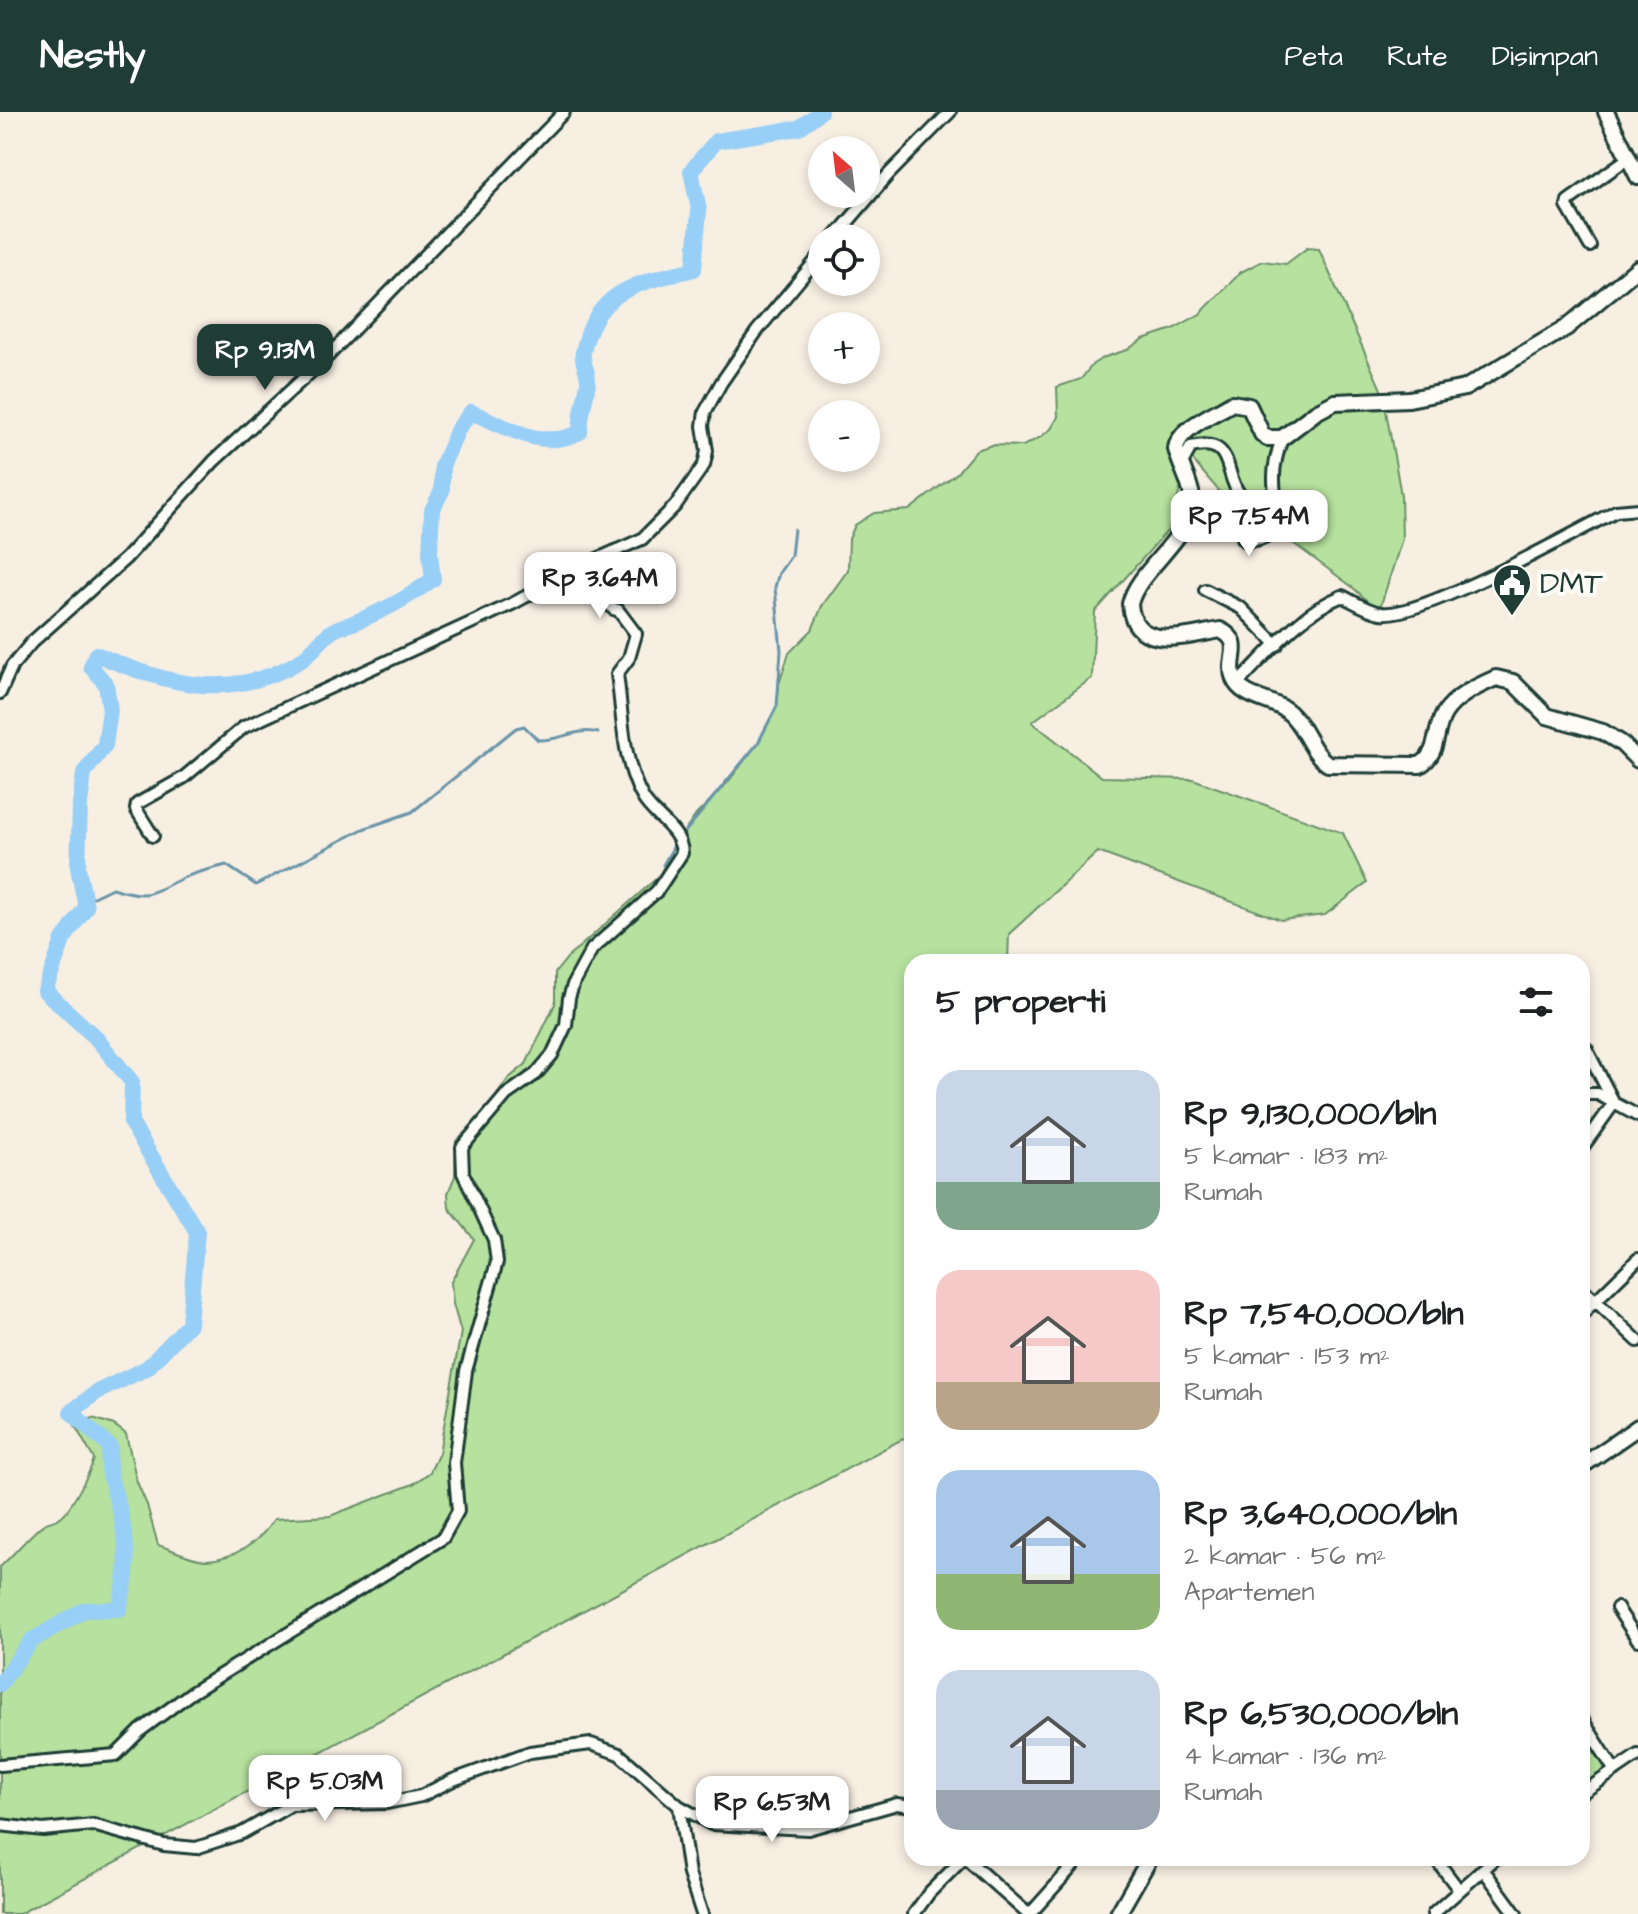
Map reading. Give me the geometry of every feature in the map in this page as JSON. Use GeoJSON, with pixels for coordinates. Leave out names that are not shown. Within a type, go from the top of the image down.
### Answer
{"type":"FeatureCollection","features":[{"type":"Feature","properties":{"kind":"street"},"geometry":{"type":"LineString","coordinates":[[0,693],[12,666],[32,642],[126,558],[214,461],[337,347],[564,112]]}},
{"type":"Feature","properties":{"kind":"street"},"geometry":{"type":"LineString","coordinates":[[846,224],[888,175],[950,112]]}},
{"type":"Feature","properties":{"kind":"street"},"geometry":{"type":"LineString","coordinates":[[1606,112],[1638,177]]}},
{"type":"Feature","properties":{"kind":"street"},"geometry":{"type":"LineString","coordinates":[[1590,246],[1567,206],[1568,201],[1627,159]]}},
{"type":"Feature","properties":{"kind":"street"},"geometry":{"type":"LineString","coordinates":[[1638,268],[1566,328],[1465,388],[1409,399],[1335,402],[1316,412],[1282,438],[1267,438],[1249,406],[1232,403],[1179,438],[1176,449],[1192,500],[1188,517],[1136,589],[1131,613],[1145,632],[1164,639],[1220,630],[1228,634],[1235,646],[1231,668],[1237,684],[1246,692],[1285,709],[1322,760],[1337,766],[1420,765],[1431,756],[1441,721],[1453,704],[1482,684],[1504,678],[1520,688],[1547,716],[1603,732],[1621,743],[1638,760]]}},
{"type":"Feature","properties":{"kind":"street"},"geometry":{"type":"LineString","coordinates":[[153,836],[136,809],[137,804],[183,778],[244,727],[512,604],[586,564],[642,539],[675,506],[704,465],[707,451],[703,426],[705,412],[721,383],[757,331],[808,270]]}},
{"type":"Feature","properties":{"kind":"street"},"geometry":{"type":"LineString","coordinates":[[1181,465],[1191,447],[1200,445],[1221,450],[1226,456],[1238,493],[1258,504],[1262,512],[1262,520],[1243,538],[1255,540],[1268,534],[1277,522],[1274,474],[1282,438]]}},
{"type":"Feature","properties":{"kind":"street"},"geometry":{"type":"LineString","coordinates":[[1237,684],[1312,610],[1342,596],[1380,613],[1397,613],[1469,585],[1616,511],[1638,509]]}},
{"type":"Feature","properties":{"kind":"street"},"geometry":{"type":"LineString","coordinates":[[0,1765],[116,1755],[141,1730],[191,1693],[443,1538],[458,1511],[454,1463],[466,1371],[497,1262],[494,1240],[463,1173],[462,1147],[506,1095],[536,1074],[552,1055],[566,1025],[574,982],[592,949],[657,891],[682,853],[675,833],[643,799],[628,764],[617,674],[629,658],[636,634],[618,610],[613,609],[586,564]]}},
{"type":"Feature","properties":{"kind":"street"},"geometry":{"type":"LineString","coordinates":[[1205,590],[1241,608],[1277,645]]}},
{"type":"Feature","properties":{"kind":"street"},"geometry":{"type":"LineString","coordinates":[[1590,1056],[1614,1103]]}},
{"type":"Feature","properties":{"kind":"street"},"geometry":{"type":"LineString","coordinates":[[1590,1094],[1598,1094],[1638,1116]]}},
{"type":"Feature","properties":{"kind":"street"},"geometry":{"type":"LineString","coordinates":[[1590,1137],[1614,1103]]}},
{"type":"Feature","properties":{"kind":"street"},"geometry":{"type":"LineString","coordinates":[[1590,1305],[1638,1259]]}},
{"type":"Feature","properties":{"kind":"street"},"geometry":{"type":"LineString","coordinates":[[1590,1297],[1638,1341]]}},
{"type":"Feature","properties":{"kind":"street"},"geometry":{"type":"LineString","coordinates":[[1590,1460],[1638,1427]]}},
{"type":"Feature","properties":{"kind":"street"},"geometry":{"type":"LineString","coordinates":[[1617,1608],[1638,1640]]}},
{"type":"Feature","properties":{"kind":"street"},"geometry":{"type":"LineString","coordinates":[[1590,1732],[1615,1771]]}},
{"type":"Feature","properties":{"kind":"street"},"geometry":{"type":"LineString","coordinates":[[0,1825],[43,1830],[93,1825],[164,1845],[196,1848],[242,1833],[291,1805],[387,1803],[421,1796],[520,1755],[591,1744],[619,1754],[679,1806],[711,1824],[808,1829],[897,1804],[904,1805]]}},
{"type":"Feature","properties":{"kind":"street"},"geometry":{"type":"LineString","coordinates":[[1590,1788],[1638,1755]]}},
{"type":"Feature","properties":{"kind":"street"},"geometry":{"type":"LineString","coordinates":[[679,1806],[689,1874],[702,1914]]}},
{"type":"Feature","properties":{"kind":"street"},"geometry":{"type":"LineString","coordinates":[[918,1912],[957,1866]]}},
{"type":"Feature","properties":{"kind":"street"},"geometry":{"type":"LineString","coordinates":[[973,1866],[1029,1914],[1073,1866]]}},
{"type":"Feature","properties":{"kind":"street"},"geometry":{"type":"LineString","coordinates":[[1118,1914],[1145,1866]]}},
{"type":"Feature","properties":{"kind":"street"},"geometry":{"type":"LineString","coordinates":[[1441,1866],[1459,1890]]}},
{"type":"Feature","properties":{"kind":"street"},"geometry":{"type":"LineString","coordinates":[[1433,1914],[1487,1866]]}},
{"type":"Feature","properties":{"kind":"street"},"geometry":{"type":"LineString","coordinates":[[1483,1869],[1516,1914]]}},
{"type":"Feature","properties":{"kind":"green space"},"geometry":{"type":"Polygon","coordinates":[[[1307,248],[1319,249],[1383,394],[1401,495],[1402,539],[1379,611],[1293,543],[1241,517],[1173,437],[1184,477],[1168,530],[1095,612],[1092,678],[1032,722],[1102,777],[1193,779],[1343,833],[1367,883],[1325,915],[1281,920],[1098,852],[1009,934],[1008,954],[904,954],[904,1438],[19,1914],[0,1914],[0,1567],[41,1526],[63,1514],[84,1482],[94,1459],[74,1424],[93,1418],[114,1425],[126,1434],[137,1482],[158,1545],[201,1560],[217,1559],[245,1548],[274,1519],[330,1516],[413,1484],[430,1472],[439,1453],[461,1332],[451,1282],[474,1239],[449,1208],[448,1193],[455,1176],[456,1141],[482,1116],[508,1079],[526,1064],[555,1004],[555,973],[567,958],[659,876],[673,848],[696,815],[728,782],[758,743],[777,706],[779,684],[789,653],[812,630],[822,606],[848,570],[849,539],[855,525],[874,513],[909,510],[957,473],[976,450],[992,445],[1023,446],[1039,438],[1051,429],[1058,417],[1057,387],[1081,379],[1093,364],[1105,357],[1127,350],[1143,339],[1173,329],[1200,314],[1241,272],[1262,261],[1286,264],[1307,248]]]}},
{"type":"Feature","properties":{"kind":"green space"},"geometry":{"type":"Polygon","coordinates":[[[1590,1744],[1608,1770],[1590,1782],[1590,1744]]]}},
{"type":"Feature","properties":{"kind":"waterway"},"geometry":{"type":"LineString","coordinates":[[0,1684],[31,1641],[84,1610],[119,1609],[126,1576],[126,1544],[110,1476],[110,1447],[71,1412],[97,1392],[147,1368],[189,1324],[197,1232],[131,1123],[132,1082],[96,1038],[45,991],[63,940],[86,907],[78,868],[80,804],[84,773],[105,745],[110,710],[106,684],[91,667],[96,654],[147,674],[172,680],[223,685],[248,682],[300,661],[333,630],[385,609],[433,579],[430,553],[432,510],[442,491],[442,466],[458,429],[471,412],[538,438],[552,439],[580,432],[588,382],[583,352],[598,314],[609,301],[623,292],[655,279],[694,269],[699,210],[691,171],[716,141],[799,128],[820,112]]}},
{"type":"Feature","properties":{"kind":"waterway"},"geometry":{"type":"LineString","coordinates":[[680,838],[758,743],[777,706],[781,651],[775,587],[779,573],[791,556],[794,529]]}},
{"type":"Feature","properties":{"kind":"waterway"},"geometry":{"type":"LineString","coordinates":[[85,901],[112,888],[135,894],[150,893],[188,876],[226,865],[256,885],[363,829],[412,812],[516,728],[524,726],[538,740],[583,732],[598,733]]}},
{"type":"Feature","properties":{"kind":"waterway"},"geometry":{"type":"LineString","coordinates":[[663,865],[675,844]]}},
{"type":"Feature","properties":{"kind":"place","name":"DMT"},"geometry":{"type":"Point","coordinates":[1512,617]}}]}
